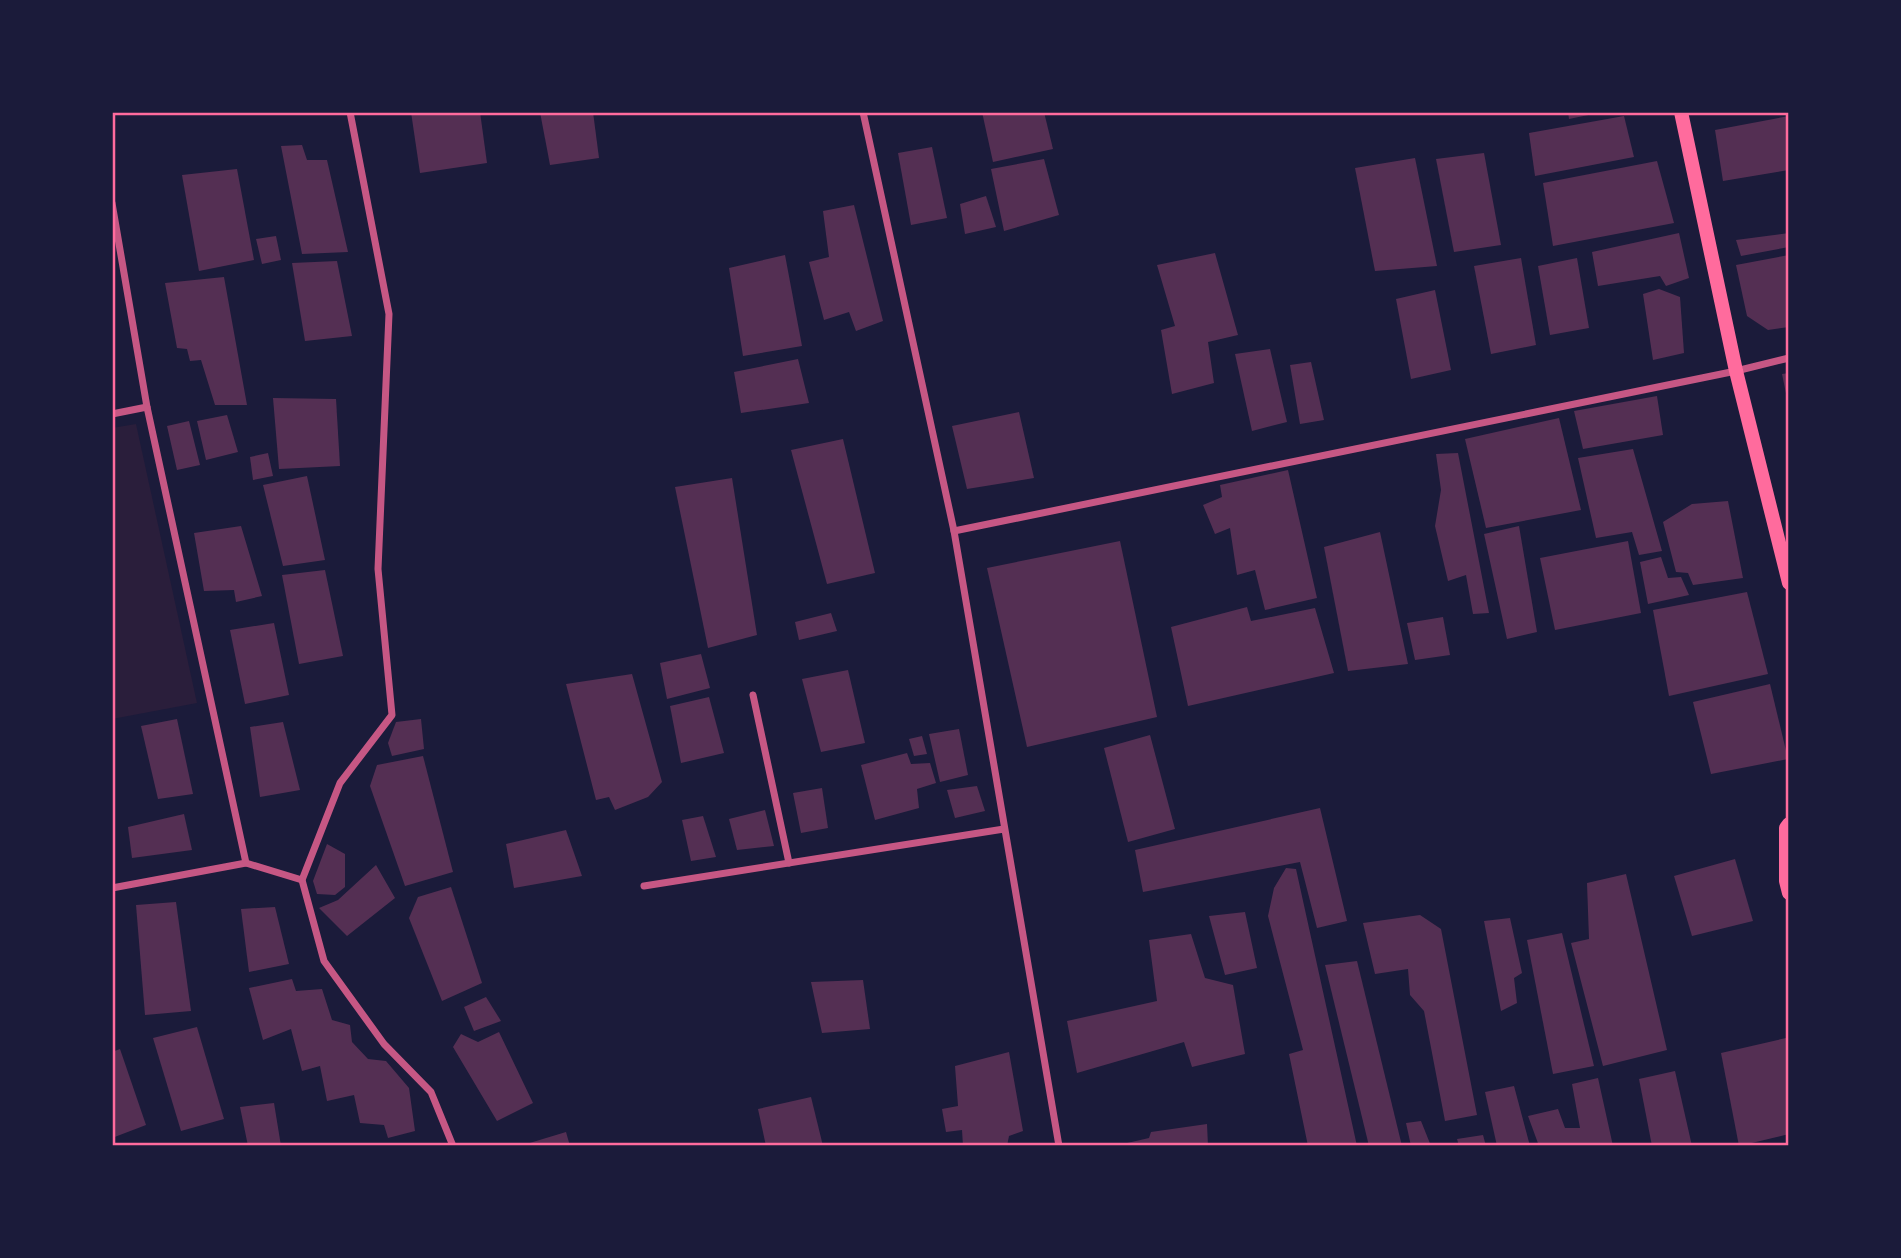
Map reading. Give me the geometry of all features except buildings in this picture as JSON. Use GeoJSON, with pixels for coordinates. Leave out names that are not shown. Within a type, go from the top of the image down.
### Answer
{"type":"FeatureCollection","features":[{"type":"Feature","properties":{"kind":"main road"},"geometry":{"type":"LineString","coordinates":[[1681,112],[1736,371],[1789,583]]}},
{"type":"Feature","properties":{"kind":"main road"},"geometry":{"type":"LineString","coordinates":[[1789,824],[1786,828],[1786,881],[1789,893]]}},
{"type":"Feature","properties":{"kind":"street"},"geometry":{"type":"LineString","coordinates":[[350,112],[388,314],[378,569],[392,715],[340,783],[302,880],[324,961],[384,1044],[431,1092],[453,1146]]}},
{"type":"Feature","properties":{"kind":"street"},"geometry":{"type":"LineString","coordinates":[[863,112],[954,531],[1059,1146]]}},
{"type":"Feature","properties":{"kind":"street"},"geometry":{"type":"LineString","coordinates":[[112,203],[147,407],[246,863]]}},
{"type":"Feature","properties":{"kind":"street"},"geometry":{"type":"LineString","coordinates":[[954,531],[1789,358]]}},
{"type":"Feature","properties":{"kind":"street"},"geometry":{"type":"LineString","coordinates":[[112,414],[147,407]]}},
{"type":"Feature","properties":{"kind":"street"},"geometry":{"type":"LineString","coordinates":[[753,695],[789,863]]}},
{"type":"Feature","properties":{"kind":"street"},"geometry":{"type":"LineString","coordinates":[[643,886],[1004,829]]}},
{"type":"Feature","properties":{"kind":"street"},"geometry":{"type":"LineString","coordinates":[[112,888],[246,863],[302,880]]}},
{"type":"Feature","properties":{"kind":"shaded area"},"geometry":{"type":"Polygon","coordinates":[[[136,424],[197,703],[112,719],[112,428],[136,424]]]}}]}
